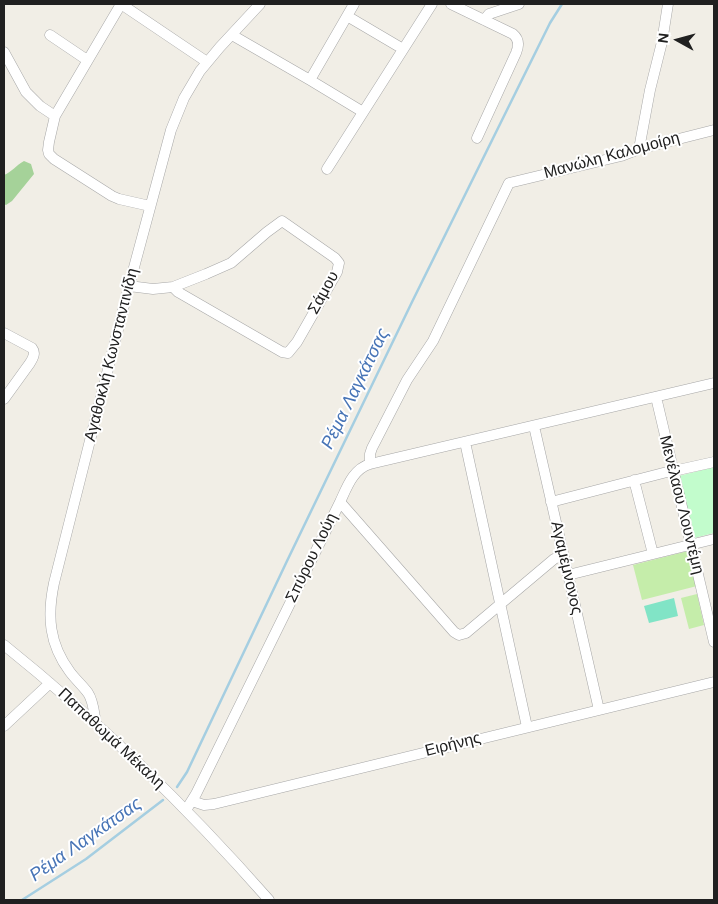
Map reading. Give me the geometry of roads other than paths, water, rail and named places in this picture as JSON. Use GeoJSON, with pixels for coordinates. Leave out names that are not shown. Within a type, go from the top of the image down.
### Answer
{"type":"FeatureCollection","features":[{"type":"Feature","properties":{"kind":"street"},"geometry":{"type":"LineString","coordinates":[[150,206],[112,196],[51,156],[48,152],[48,146],[55,116],[121,4],[207,62]]}},
{"type":"Feature","properties":{"kind":"street","name":"Αγαθοκλή Κωνσταντινίδη"},"geometry":{"type":"LineString","coordinates":[[96,724],[90,697],[63,662],[56,645],[51,627],[50,605],[54,583],[129,286],[164,154],[176,118],[190,87],[207,62],[260,4]]}},
{"type":"Feature","properties":{"kind":"street"},"geometry":{"type":"LineString","coordinates":[[310,80],[354,4]]}},
{"type":"Feature","properties":{"kind":"street"},"geometry":{"type":"LineString","coordinates":[[327,170],[432,4]]}},
{"type":"Feature","properties":{"kind":"street"},"geometry":{"type":"LineString","coordinates":[[451,4],[515,36],[518,40],[518,48],[477,138]]}},
{"type":"Feature","properties":{"kind":"street"},"geometry":{"type":"LineString","coordinates":[[484,20],[489,14],[519,4]]}},
{"type":"Feature","properties":{"kind":"street"},"geometry":{"type":"LineString","coordinates":[[639,149],[650,90],[662,42],[668,4]]}},
{"type":"Feature","properties":{"kind":"street"},"geometry":{"type":"LineString","coordinates":[[347,16],[402,49]]}},
{"type":"Feature","properties":{"kind":"street"},"geometry":{"type":"LineString","coordinates":[[50,35],[87,60]]}},
{"type":"Feature","properties":{"kind":"street"},"geometry":{"type":"LineString","coordinates":[[232,35],[363,112]]}},
{"type":"Feature","properties":{"kind":"street"},"geometry":{"type":"LineString","coordinates":[[4,52],[26,92],[40,106],[55,116]]}},
{"type":"Feature","properties":{"kind":"street","name":"Μανώλη Καλομοίρη"},"geometry":{"type":"LineString","coordinates":[[370,464],[372,448],[407,380],[433,341],[510,183],[620,156],[639,149],[714,130]]}},
{"type":"Feature","properties":{"kind":"street","name":"Σάμου"},"geometry":{"type":"LineString","coordinates":[[129,286],[153,289],[173,287],[206,274],[231,263],[266,232],[282,221],[338,260],[339,265],[337,272],[297,342],[288,353],[282,352],[178,292],[173,287]]}},
{"type":"Feature","properties":{"kind":"street"},"geometry":{"type":"LineString","coordinates":[[4,333],[32,348],[34,355],[4,399]]}},
{"type":"Feature","properties":{"kind":"street","name":"Σπύρου Λούη"},"geometry":{"type":"LineString","coordinates":[[189,806],[340,502],[355,474],[362,467],[714,383]]}},
{"type":"Feature","properties":{"kind":"street","name":"Μενέλαου Λουντέμη"},"geometry":{"type":"LineString","coordinates":[[656,397],[712,623],[714,642]]}},
{"type":"Feature","properties":{"kind":"street","name":"Αγαμέμνονoς"},"geometry":{"type":"LineString","coordinates":[[534,426],[599,710]]}},
{"type":"Feature","properties":{"kind":"street"},"geometry":{"type":"LineString","coordinates":[[465,442],[527,727]]}},
{"type":"Feature","properties":{"kind":"street"},"geometry":{"type":"LineString","coordinates":[[551,502],[634,480],[714,462]]}},
{"type":"Feature","properties":{"kind":"street"},"geometry":{"type":"LineString","coordinates":[[634,480],[653,554]]}},
{"type":"Feature","properties":{"kind":"street"},"geometry":{"type":"LineString","coordinates":[[340,502],[457,634],[461,635],[466,633],[554,559],[564,555]]}},
{"type":"Feature","properties":{"kind":"street"},"geometry":{"type":"LineString","coordinates":[[568,575],[714,539]]}},
{"type":"Feature","properties":{"kind":"street","name":"Παπαθωμά Μέκαλη"},"geometry":{"type":"LineString","coordinates":[[4,645],[50,683],[160,784],[189,806],[212,838],[269,900]]}},
{"type":"Feature","properties":{"kind":"street","name":"Ειρήνης"},"geometry":{"type":"LineString","coordinates":[[189,806],[214,804],[714,682]]}},
{"type":"Feature","properties":{"kind":"street"},"geometry":{"type":"LineString","coordinates":[[4,726],[50,683]]}},
{"type":"Feature","properties":{"kind":"waterway","name":"Ρέμα Λαγκάτσας"},"geometry":{"type":"LineString","coordinates":[[177,787],[187,772],[412,302],[550,23],[562,4]]}},
{"type":"Feature","properties":{"kind":"waterway","name":"Ρέμα Λαγκάτσας"},"geometry":{"type":"LineString","coordinates":[[22,900],[86,859],[163,800]]}}]}
